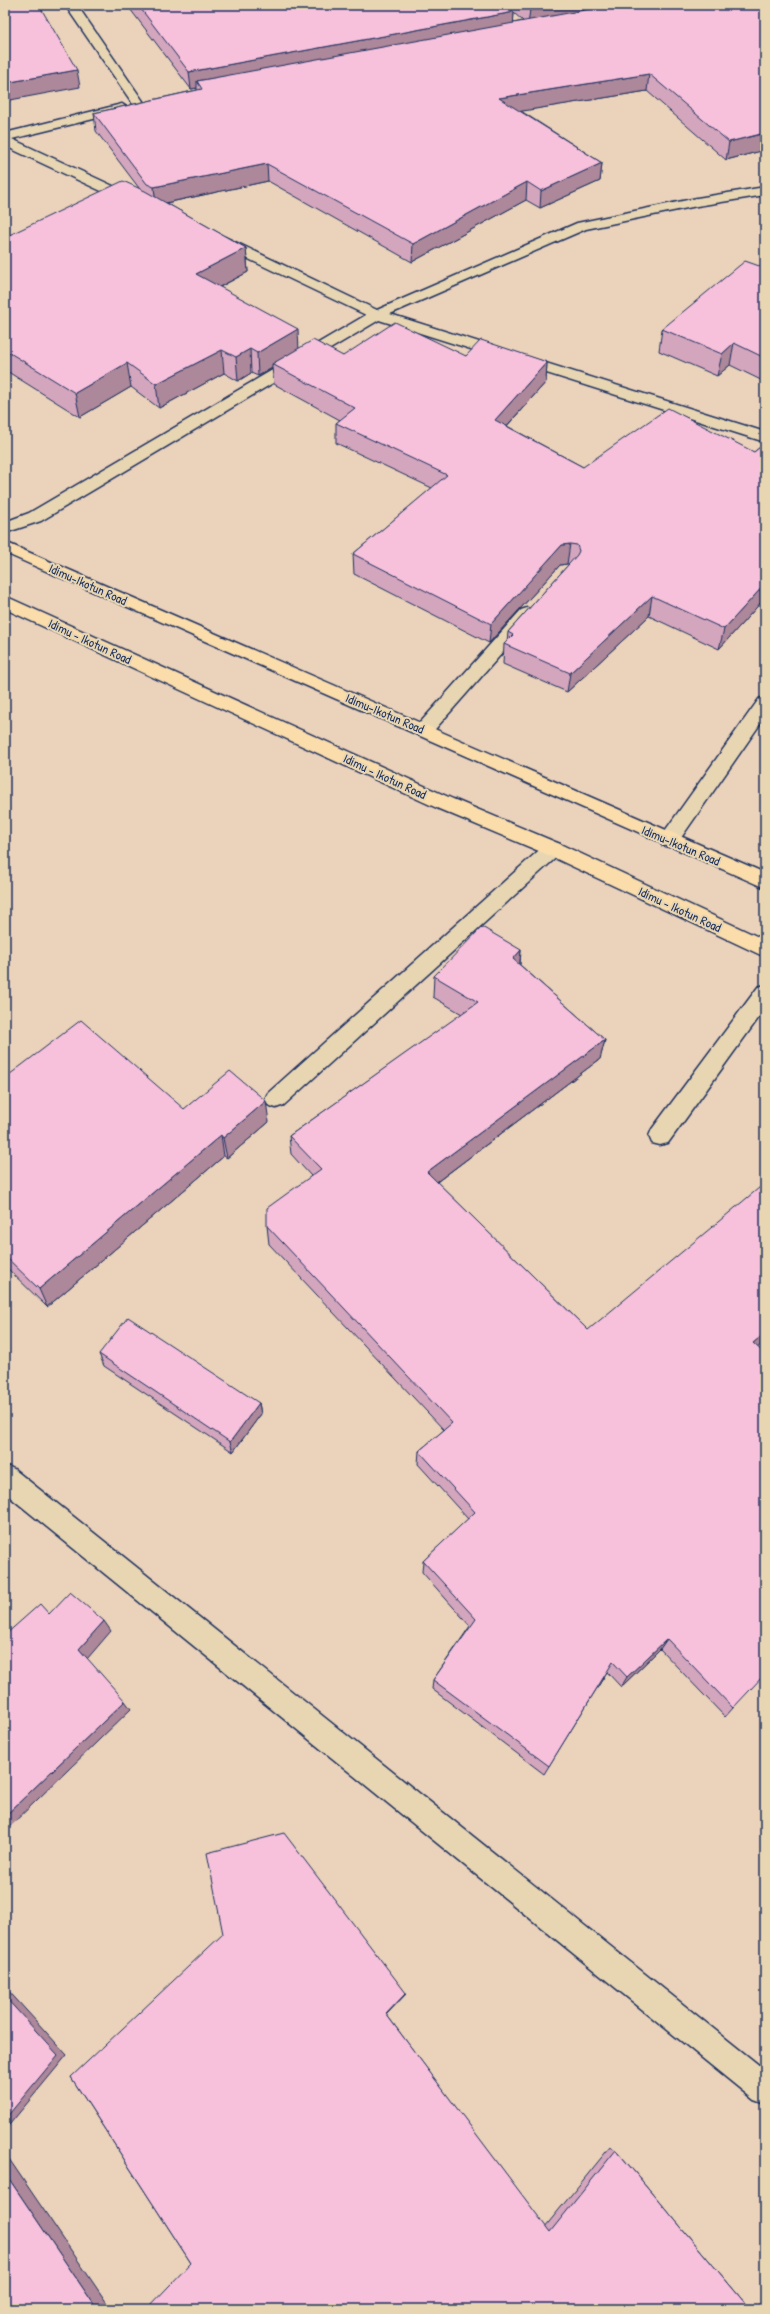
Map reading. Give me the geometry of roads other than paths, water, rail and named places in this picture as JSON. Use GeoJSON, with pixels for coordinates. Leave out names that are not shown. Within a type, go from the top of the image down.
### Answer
{"type":"FeatureCollection","features":[{"type":"Feature","properties":{"kind":"main road","name":"Idimu-Ikotun Road"},"geometry":{"type":"LineString","coordinates":[[5,547],[765,881]]}},
{"type":"Feature","properties":{"kind":"main road","name":"Idimu - Ikotun Road"},"geometry":{"type":"LineString","coordinates":[[5,602],[446,804],[553,849],[765,949]]}},
{"type":"Feature","properties":{"kind":"street"},"geometry":{"type":"LineString","coordinates":[[71,5],[139,104]]}},
{"type":"Feature","properties":{"kind":"street"},"geometry":{"type":"LineString","coordinates":[[5,137],[155,101]]}},
{"type":"Feature","properties":{"kind":"street"},"geometry":{"type":"LineString","coordinates":[[5,141],[150,208]]}},
{"type":"Feature","properties":{"kind":"street"},"geometry":{"type":"LineString","coordinates":[[5,528],[35,517],[377,315],[582,226],[697,202],[765,190]]}},
{"type":"Feature","properties":{"kind":"street"},"geometry":{"type":"LineString","coordinates":[[208,235],[377,315],[765,437]]}},
{"type":"Feature","properties":{"kind":"street"},"geometry":{"type":"LineString","coordinates":[[424,730],[537,604]]}},
{"type":"Feature","properties":{"kind":"street"},"geometry":{"type":"LineString","coordinates":[[669,840],[765,703]]}},
{"type":"Feature","properties":{"kind":"street"},"geometry":{"type":"LineString","coordinates":[[276,1099],[553,849]]}},
{"type":"Feature","properties":{"kind":"street"},"geometry":{"type":"LineString","coordinates":[[660,1136],[765,993]]}},
{"type":"Feature","properties":{"kind":"street"},"geometry":{"type":"LineString","coordinates":[[5,1477],[765,2089]]}}]}
